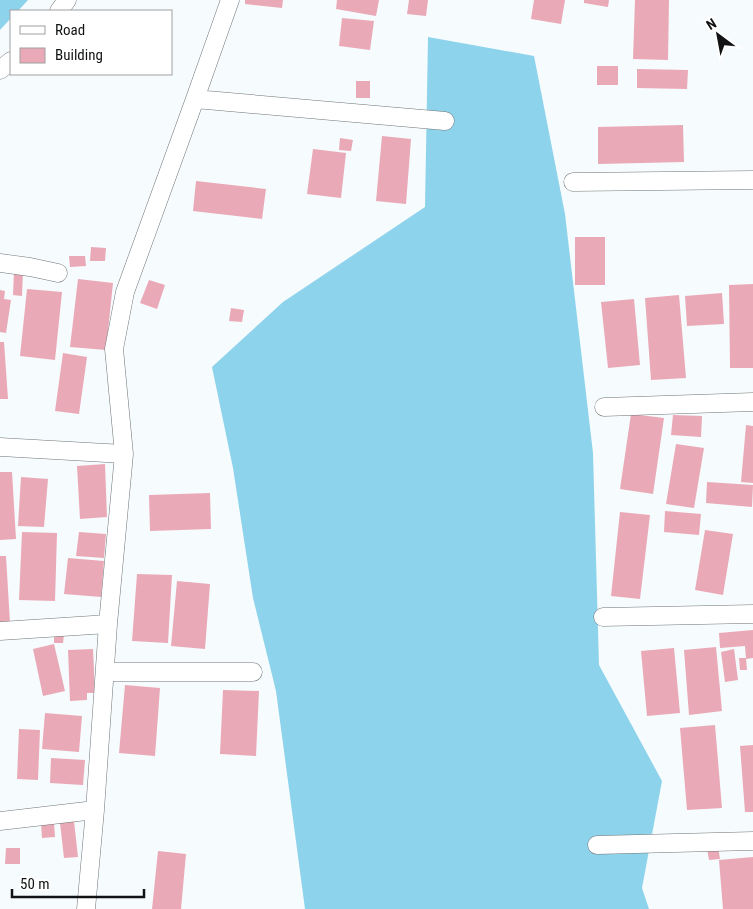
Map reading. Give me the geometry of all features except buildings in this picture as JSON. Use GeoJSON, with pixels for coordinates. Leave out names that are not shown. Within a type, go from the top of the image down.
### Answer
{"type":"FeatureCollection","features":[{"type":"Feature","properties":{"kind":"street"},"geometry":{"type":"LineString","coordinates":[[86,909],[96,810],[108,624],[124,454],[114,349],[125,292],[230,0]]}},
{"type":"Feature","properties":{"kind":"street"},"geometry":{"type":"LineString","coordinates":[[0,70],[10,62]]}},
{"type":"Feature","properties":{"kind":"street"},"geometry":{"type":"LineString","coordinates":[[195,98],[444,121]]}},
{"type":"Feature","properties":{"kind":"street"},"geometry":{"type":"LineString","coordinates":[[573,182],[753,180]]}},
{"type":"Feature","properties":{"kind":"street"},"geometry":{"type":"LineString","coordinates":[[0,263],[58,273]]}},
{"type":"Feature","properties":{"kind":"street"},"geometry":{"type":"LineString","coordinates":[[604,407],[753,402]]}},
{"type":"Feature","properties":{"kind":"street"},"geometry":{"type":"LineString","coordinates":[[0,447],[124,454]]}},
{"type":"Feature","properties":{"kind":"street"},"geometry":{"type":"LineString","coordinates":[[603,617],[753,614]]}},
{"type":"Feature","properties":{"kind":"street"},"geometry":{"type":"LineString","coordinates":[[0,631],[108,624]]}},
{"type":"Feature","properties":{"kind":"street"},"geometry":{"type":"LineString","coordinates":[[105,672],[253,672]]}},
{"type":"Feature","properties":{"kind":"street"},"geometry":{"type":"LineString","coordinates":[[0,821],[96,810]]}},
{"type":"Feature","properties":{"kind":"street"},"geometry":{"type":"LineString","coordinates":[[597,845],[753,841]]}},
{"type":"Feature","properties":{"kind":"shaded area"},"geometry":{"type":"Polygon","coordinates":[[[0,0],[28,0],[19,10],[10,10],[10,19],[0,30],[0,0]]]}},
{"type":"Feature","properties":{"kind":"shaded area"},"geometry":{"type":"Polygon","coordinates":[[[428,37],[534,56],[565,214],[593,453],[599,665],[662,781],[642,888],[649,909],[305,909],[276,691],[253,598],[233,468],[212,367],[283,302],[425,207],[428,37]]]}}]}
